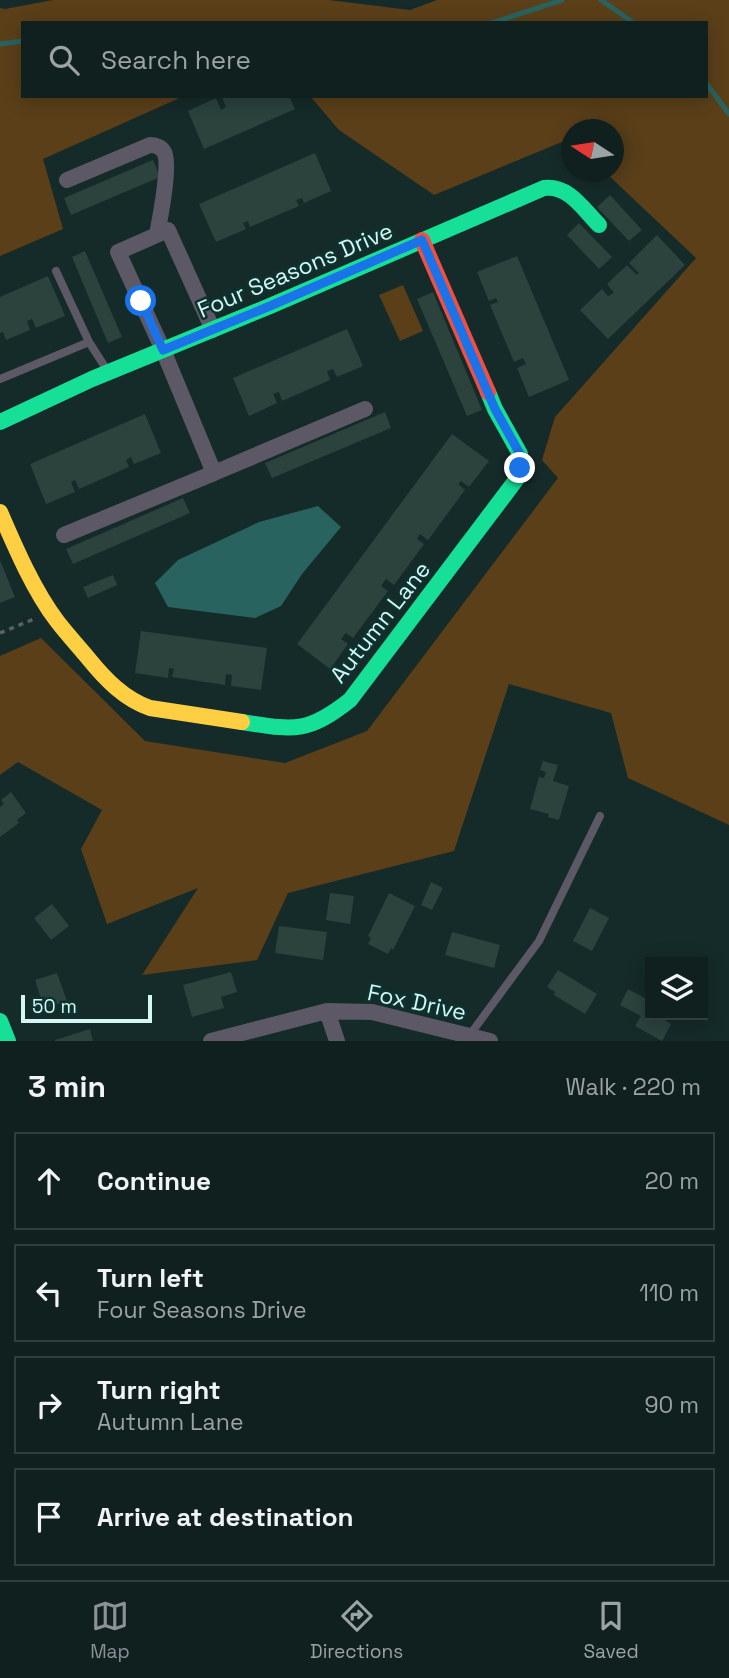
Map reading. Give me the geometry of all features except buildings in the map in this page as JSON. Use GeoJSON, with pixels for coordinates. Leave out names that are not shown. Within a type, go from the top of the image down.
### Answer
{"type":"FeatureCollection","features":[{"type":"Feature","properties":{"kind":"street"},"geometry":{"type":"LineString","coordinates":[[67,180],[150,145],[158,146],[164,151],[167,164],[158,234]]}},
{"type":"Feature","properties":{"kind":"street","name":"Four Seasons Drive"},"geometry":{"type":"LineString","coordinates":[[0,422],[108,373],[544,188],[553,187],[567,192],[599,225]]}},
{"type":"Feature","properties":{"kind":"street"},"geometry":{"type":"LineString","coordinates":[[214,330],[168,230],[118,252],[163,350],[214,473]]}},
{"type":"Feature","properties":{"kind":"street","name":"Autumn Lane"},"geometry":{"type":"LineString","coordinates":[[0,512],[17,551],[51,611],[98,670],[127,697],[150,708],[280,728],[306,727],[330,716],[350,700],[367,679],[516,480],[520,468],[520,454],[495,409],[422,240]]}},
{"type":"Feature","properties":{"kind":"street"},"geometry":{"type":"LineString","coordinates":[[64,535],[365,409]]}},
{"type":"Feature","properties":{"kind":"street"},"geometry":{"type":"LineString","coordinates":[[327,1011],[337,1041]]}},
{"type":"Feature","properties":{"kind":"street","name":"Fox Drive"},"geometry":{"type":"LineString","coordinates":[[212,1041],[327,1011],[372,1012],[490,1041]]}},
{"type":"Feature","properties":{"kind":"street"},"geometry":{"type":"LineString","coordinates":[[0,1021],[8,1041]]}},
{"type":"Feature","properties":{"kind":"lane"},"geometry":{"type":"LineString","coordinates":[[56,271],[89,342],[108,373]]}},
{"type":"Feature","properties":{"kind":"lane"},"geometry":{"type":"LineString","coordinates":[[0,379],[89,342]]}},
{"type":"Feature","properties":{"kind":"lane"},"geometry":{"type":"LineString","coordinates":[[469,1036],[539,941],[600,816]]}},
{"type":"Feature","properties":{"kind":"path"},"geometry":{"type":"LineString","coordinates":[[0,633],[51,611]]}},
{"type":"Feature","properties":{"kind":"shaded area"},"geometry":{"type":"Polygon","coordinates":[[[53,0],[329,0],[410,10],[437,0],[729,0],[729,825],[628,778],[611,713],[509,684],[454,851],[288,893],[257,960],[142,975],[198,888],[107,924],[81,849],[102,810],[18,762],[0,775],[0,656],[41,638],[145,741],[285,763],[367,731],[558,478],[542,460],[555,417],[696,258],[616,182],[624,182],[624,119],[561,119],[561,142],[434,195],[339,130],[312,98],[708,98],[708,21],[21,21],[21,98],[180,98],[43,159],[63,229],[0,256],[0,8],[53,0]]]}},
{"type":"Feature","properties":{"kind":"shaded area"},"geometry":{"type":"Polygon","coordinates":[[[403,285],[423,331],[400,341],[379,295],[403,285]]]}},
{"type":"Feature","properties":{"kind":"water"},"geometry":{"type":"Polygon","coordinates":[[[318,506],[341,527],[302,574],[281,606],[255,618],[168,607],[155,583],[178,560],[259,522],[318,506]]]}},
{"type":"Feature","properties":{"kind":"waterway"},"geometry":{"type":"LineString","coordinates":[[498,21],[562,0]]}},
{"type":"Feature","properties":{"kind":"waterway"},"geometry":{"type":"LineString","coordinates":[[601,0],[631,21]]}},
{"type":"Feature","properties":{"kind":"waterway"},"geometry":{"type":"LineString","coordinates":[[0,44],[21,41]]}},
{"type":"Feature","properties":{"kind":"waterway"},"geometry":{"type":"LineString","coordinates":[[708,86],[729,114]]}},
{"type":"Feature","properties":{"kind":"traffic: fast"},"geometry":{"type":"LineString","coordinates":[[0,422],[92,379],[544,188],[553,188],[568,194],[599,225]]}},
{"type":"Feature","properties":{"kind":"traffic: fast"},"geometry":{"type":"LineString","coordinates":[[242,722],[299,727],[322,719],[350,700],[516,480],[520,468],[520,454],[488,392]]}},
{"type":"Feature","properties":{"kind":"traffic: fast"},"geometry":{"type":"LineString","coordinates":[[0,1021],[8,1041]]}},
{"type":"Feature","properties":{"kind":"traffic: slow"},"geometry":{"type":"LineString","coordinates":[[0,512],[40,596],[94,666],[116,688],[150,708],[242,722]]}},
{"type":"Feature","properties":{"kind":"traffic: jam"},"geometry":{"type":"LineString","coordinates":[[422,240],[488,392]]}},
{"type":"Feature","properties":{"kind":"route"},"geometry":{"type":"LineString","coordinates":[[141,301],[163,350],[422,240],[495,409],[520,454],[520,468]]}}]}
